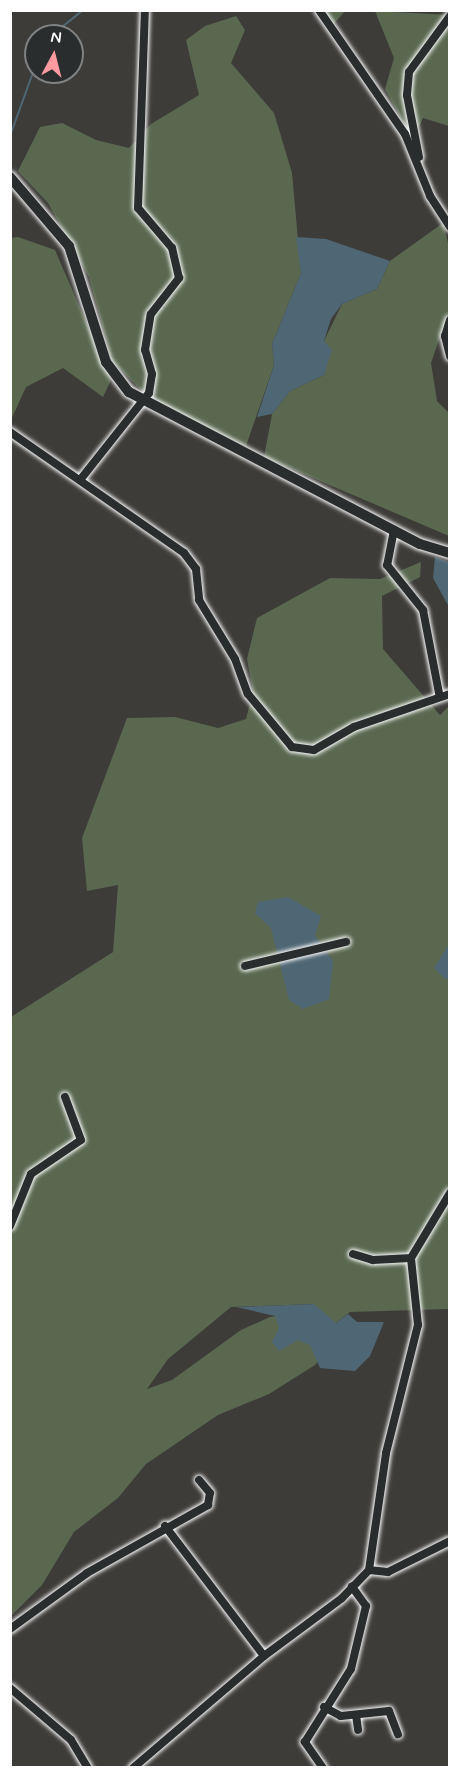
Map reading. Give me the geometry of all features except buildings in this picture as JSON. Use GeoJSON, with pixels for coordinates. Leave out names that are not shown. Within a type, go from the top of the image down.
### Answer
{"type":"FeatureCollection","features":[{"type":"Feature","properties":{"kind":"street"},"geometry":{"type":"LineString","coordinates":[[80,480],[143,403],[152,384],[144,350],[151,314],[180,278],[172,248],[138,208],[145,10]]}},
{"type":"Feature","properties":{"kind":"street"},"geometry":{"type":"LineString","coordinates":[[319,10],[405,134],[419,168],[450,227]]}},
{"type":"Feature","properties":{"kind":"street"},"geometry":{"type":"LineString","coordinates":[[419,168],[418,135],[407,96],[409,72],[450,16]]}},
{"type":"Feature","properties":{"kind":"street"},"geometry":{"type":"LineString","coordinates":[[10,177],[69,246],[106,362],[143,403],[394,530],[450,553]]}},
{"type":"Feature","properties":{"kind":"street"},"geometry":{"type":"LineString","coordinates":[[450,320],[445,347],[450,356]]}},
{"type":"Feature","properties":{"kind":"street"},"geometry":{"type":"LineString","coordinates":[[10,432],[184,553],[196,569],[199,600],[236,659],[248,693],[292,747],[319,748],[354,727],[439,693],[450,694]]}},
{"type":"Feature","properties":{"kind":"street"},"geometry":{"type":"LineString","coordinates":[[394,530],[387,566],[423,610],[439,693]]}},
{"type":"Feature","properties":{"kind":"street"},"geometry":{"type":"LineString","coordinates":[[245,966],[346,942]]}},
{"type":"Feature","properties":{"kind":"street"},"geometry":{"type":"LineString","coordinates":[[10,1226],[31,1174],[77,1146],[81,1140],[65,1097]]}},
{"type":"Feature","properties":{"kind":"street"},"geometry":{"type":"LineString","coordinates":[[133,1767],[264,1656],[352,1587],[369,1570],[386,1453],[418,1325],[411,1258],[450,1193]]}},
{"type":"Feature","properties":{"kind":"street"},"geometry":{"type":"LineString","coordinates":[[353,1254],[373,1260],[411,1258]]}},
{"type":"Feature","properties":{"kind":"street"},"geometry":{"type":"LineString","coordinates":[[10,1629],[57,1592],[165,1526],[208,1505],[210,1493],[199,1480]]}},
{"type":"Feature","properties":{"kind":"street"},"geometry":{"type":"LineString","coordinates":[[165,1526],[264,1656]]}},
{"type":"Feature","properties":{"kind":"street"},"geometry":{"type":"LineString","coordinates":[[369,1570],[388,1572],[450,1541]]}},
{"type":"Feature","properties":{"kind":"street"},"geometry":{"type":"LineString","coordinates":[[323,1767],[305,1742],[324,1707],[351,1669],[366,1606],[352,1587]]}},
{"type":"Feature","properties":{"kind":"street"},"geometry":{"type":"LineString","coordinates":[[10,1688],[71,1740],[88,1767]]}},
{"type":"Feature","properties":{"kind":"street"},"geometry":{"type":"LineString","coordinates":[[324,1707],[334,1715],[389,1711],[398,1734]]}},
{"type":"Feature","properties":{"kind":"street"},"geometry":{"type":"LineString","coordinates":[[356,1714],[358,1730]]}},
{"type":"Feature","properties":{"kind":"green space"},"geometry":{"type":"Polygon","coordinates":[[[322,11],[345,11],[332,26],[322,11]]]}},
{"type":"Feature","properties":{"kind":"green space"},"geometry":{"type":"Polygon","coordinates":[[[375,11],[449,15],[449,126],[423,118],[413,140],[385,89],[394,58],[375,11]]]}},
{"type":"Feature","properties":{"kind":"green space"},"geometry":{"type":"Polygon","coordinates":[[[236,16],[245,30],[231,63],[274,113],[292,173],[301,273],[272,344],[274,365],[246,446],[151,400],[112,361],[89,277],[48,203],[18,171],[40,127],[62,123],[96,140],[129,148],[151,124],[199,95],[186,40],[205,26],[236,16]]]}},
{"type":"Feature","properties":{"kind":"green space"},"geometry":{"type":"Polygon","coordinates":[[[443,223],[449,247],[449,311],[431,363],[437,401],[449,413],[449,536],[264,457],[272,414],[290,391],[324,375],[324,341],[342,304],[377,289],[390,261],[443,223]]]}},
{"type":"Feature","properties":{"kind":"green space"},"geometry":{"type":"Polygon","coordinates":[[[18,237],[55,250],[111,380],[103,397],[63,368],[26,387],[11,420],[10,238],[18,237]]]}},
{"type":"Feature","properties":{"kind":"green space"},"geometry":{"type":"Polygon","coordinates":[[[421,562],[420,577],[382,596],[383,649],[440,715],[449,706],[449,1309],[350,1312],[336,1323],[333,1344],[315,1365],[269,1394],[218,1415],[146,1464],[118,1498],[74,1532],[42,1585],[11,1616],[11,1017],[113,952],[118,885],[87,891],[82,838],[127,718],[175,717],[218,728],[246,719],[253,692],[247,659],[257,618],[330,578],[380,579],[421,562]],[[315,1304],[231,1307],[168,1359],[147,1389],[172,1380],[241,1330],[270,1317],[308,1312],[315,1304]]]}},
{"type":"Feature","properties":{"kind":"water"},"geometry":{"type":"Polygon","coordinates":[[[296,237],[326,239],[390,261],[377,289],[342,304],[331,319],[324,341],[332,350],[324,375],[290,391],[272,414],[257,417],[274,365],[272,344],[301,273],[296,237]]]}},
{"type":"Feature","properties":{"kind":"water"},"geometry":{"type":"Polygon","coordinates":[[[435,557],[449,562],[449,607],[433,578],[435,557]]]}},
{"type":"Feature","properties":{"kind":"water"},"geometry":{"type":"Polygon","coordinates":[[[288,897],[321,916],[315,935],[333,961],[329,999],[303,1009],[289,1000],[271,928],[255,913],[258,902],[288,897]]]}},
{"type":"Feature","properties":{"kind":"water"},"geometry":{"type":"Polygon","coordinates":[[[449,944],[449,979],[445,979],[434,968],[449,944]]]}},
{"type":"Feature","properties":{"kind":"water"},"geometry":{"type":"Polygon","coordinates":[[[314,1304],[336,1323],[348,1314],[357,1322],[384,1322],[370,1356],[355,1371],[320,1368],[310,1345],[298,1340],[279,1351],[272,1342],[279,1328],[275,1316],[236,1307],[314,1304]]]}},
{"type":"Feature","properties":{"kind":"waterway"},"geometry":{"type":"LineString","coordinates":[[66,24],[83,10]]}},
{"type":"Feature","properties":{"kind":"waterway"},"geometry":{"type":"LineString","coordinates":[[10,136],[29,84]]}}]}
